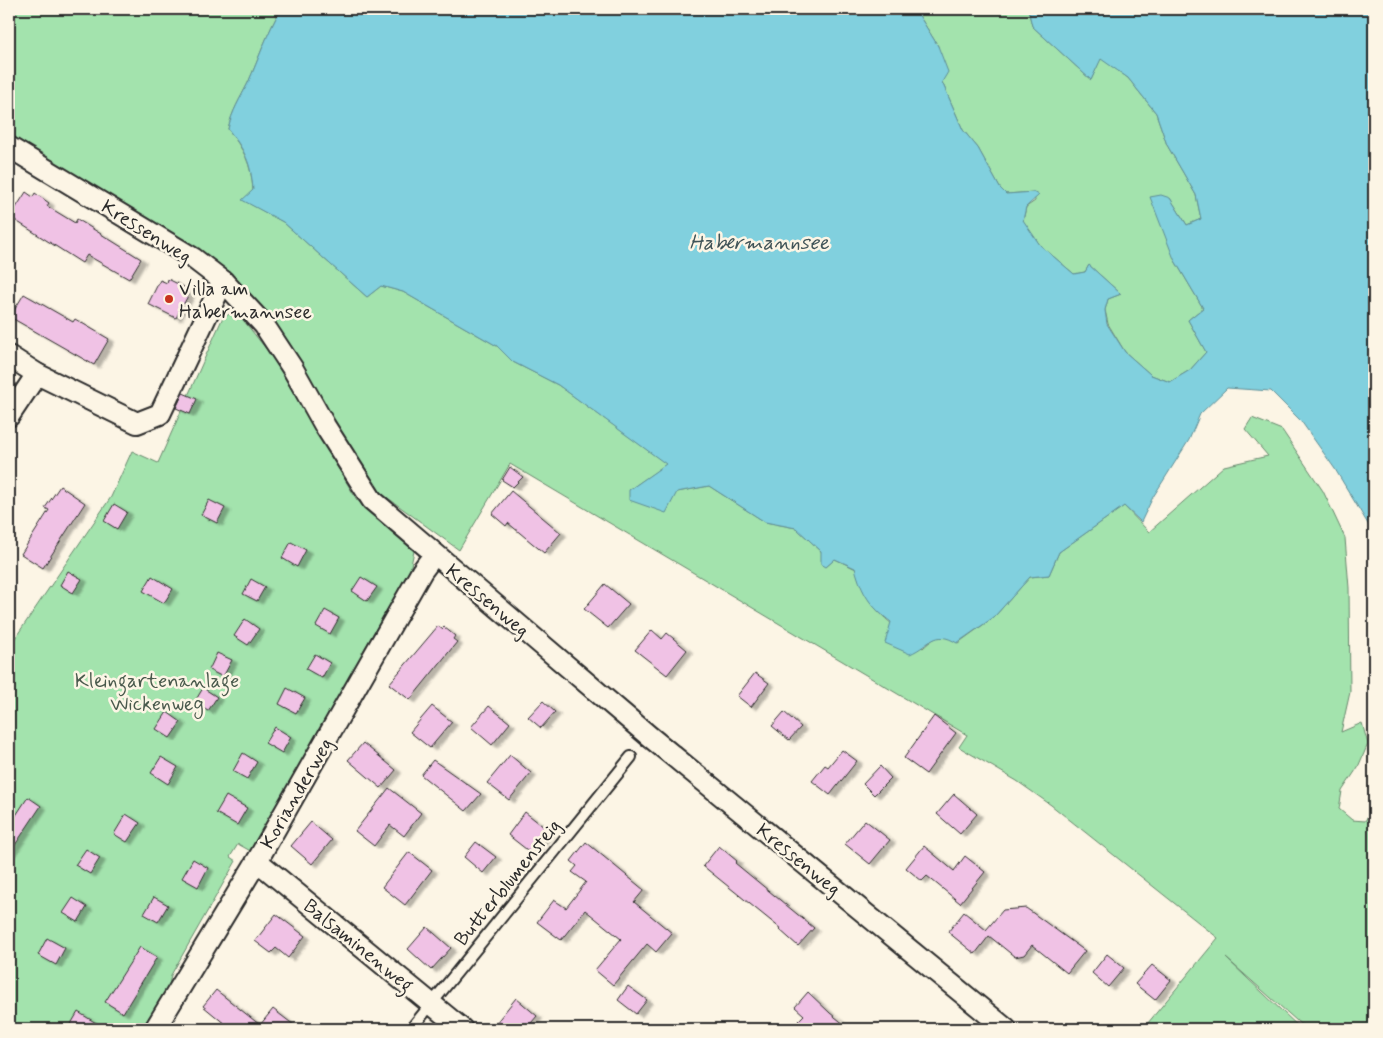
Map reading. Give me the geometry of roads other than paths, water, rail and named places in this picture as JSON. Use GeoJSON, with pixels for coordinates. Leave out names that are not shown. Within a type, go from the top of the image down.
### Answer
{"type":"FeatureCollection","features":[{"type":"Feature","properties":{"kind":"street","name":"Kressenweg"},"geometry":{"type":"LineString","coordinates":[[9,147],[193,258],[223,281],[264,325],[293,368],[325,426],[372,500],[434,555],[649,736],[1006,1029]]}},
{"type":"Feature","properties":{"kind":"street"},"geometry":{"type":"LineString","coordinates":[[9,356],[38,374],[126,420],[137,423],[160,414],[223,281]]}},
{"type":"Feature","properties":{"kind":"street"},"geometry":{"type":"LineString","coordinates":[[9,416],[38,374]]}},
{"type":"Feature","properties":{"kind":"street","name":"Korianderweg"},"geometry":{"type":"LineString","coordinates":[[155,1029],[257,861],[422,571],[434,555]]}},
{"type":"Feature","properties":{"kind":"street","name":"Balsaminenweg"},"geometry":{"type":"LineString","coordinates":[[257,861],[462,1029]]}},
{"type":"Feature","properties":{"kind":"lane","name":"Butterblumensteig"},"geometry":{"type":"LineString","coordinates":[[410,1029],[631,758]]}},
{"type":"Feature","properties":{"kind":"water","name":"Habermannsee"},"geometry":{"type":"Polygon","coordinates":[[[281,9],[915,9],[938,46],[948,72],[942,82],[963,130],[978,148],[1000,188],[1006,194],[1034,192],[1039,195],[1026,207],[1023,220],[1040,245],[1074,274],[1085,272],[1089,265],[1121,294],[1108,299],[1105,310],[1107,324],[1125,352],[1151,375],[1170,382],[1190,370],[1206,352],[1188,320],[1203,308],[1174,259],[1150,197],[1161,195],[1170,198],[1187,225],[1201,219],[1196,195],[1167,145],[1156,113],[1128,78],[1101,59],[1091,80],[1032,26],[1028,9],[1374,9],[1374,534],[1335,469],[1301,421],[1271,391],[1227,388],[1200,414],[1189,440],[1153,497],[1141,522],[1124,506],[1059,552],[1049,575],[1030,577],[994,617],[957,643],[949,639],[938,638],[910,654],[885,643],[891,622],[868,599],[855,568],[835,559],[826,567],[821,564],[821,551],[796,528],[765,522],[709,486],[677,492],[666,513],[629,500],[629,490],[666,464],[558,385],[513,362],[497,346],[403,292],[381,286],[367,297],[283,222],[242,200],[253,190],[251,172],[243,151],[228,129],[267,36],[281,9]]]}},
{"type":"Feature","properties":{"kind":"place","name":"Villa am Habermannsee"},"geometry":{"type":"Point","coordinates":[169,299]}},
{"type":"Feature","properties":{"kind":"park label","name":"Kleingartenanlage Wickenweg"},"geometry":{"type":"Point","coordinates":[157,692]}}]}
